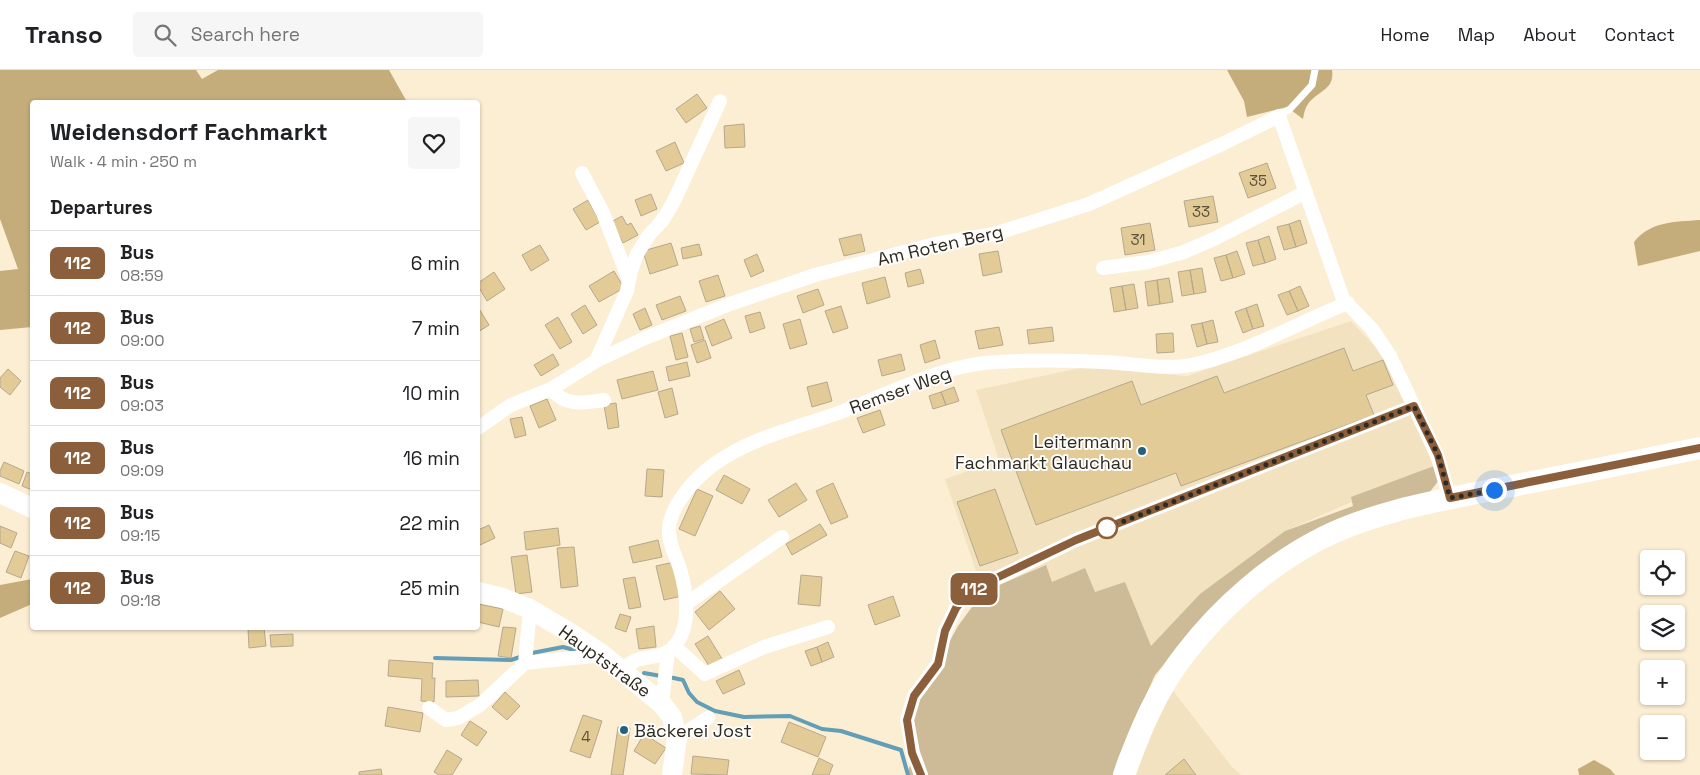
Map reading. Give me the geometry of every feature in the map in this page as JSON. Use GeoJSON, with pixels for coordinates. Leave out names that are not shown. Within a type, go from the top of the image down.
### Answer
{"type":"FeatureCollection","features":[{"type":"Feature","properties":{"kind":"main road"},"geometry":{"type":"LineString","coordinates":[[1124,775],[1134,748],[1162,688],[1184,655],[1211,622],[1282,562],[1323,538],[1363,522],[1450,498],[1700,448]]}},
{"type":"Feature","properties":{"kind":"main road"},"geometry":{"type":"LineString","coordinates":[[0,493],[30,507]]}},
{"type":"Feature","properties":{"kind":"main road","name":"Hauptstraße"},"geometry":{"type":"LineString","coordinates":[[480,592],[503,598],[530,609],[603,655],[662,704],[672,717],[677,738],[672,775]]}},
{"type":"Feature","properties":{"kind":"street"},"geometry":{"type":"LineString","coordinates":[[596,361],[628,291],[637,254],[673,203],[720,101]]}},
{"type":"Feature","properties":{"kind":"street"},"geometry":{"type":"LineString","coordinates":[[1280,116],[1343,299],[1372,329],[1390,356],[1438,455],[1450,498]]}},
{"type":"Feature","properties":{"kind":"street","name":"Am Roten Berg"},"geometry":{"type":"LineString","coordinates":[[480,427],[511,405],[552,389],[596,361],[645,338],[730,304],[815,275],[935,244],[994,234],[1089,204],[1280,116]]}},
{"type":"Feature","properties":{"kind":"street"},"geometry":{"type":"LineString","coordinates":[[582,173],[603,212],[630,280]]}},
{"type":"Feature","properties":{"kind":"street"},"geometry":{"type":"LineString","coordinates":[[1102,268],[1148,262],[1184,252],[1214,239],[1306,192]]}},
{"type":"Feature","properties":{"kind":"street","name":"Remser Weg"},"geometry":{"type":"LineString","coordinates":[[662,704],[671,648],[683,630],[686,615],[683,580],[669,537],[670,520],[691,484],[700,474],[738,448],[870,401],[914,382],[976,364],[1071,361],[1160,367],[1195,364],[1241,350],[1348,303]]}},
{"type":"Feature","properties":{"kind":"street"},"geometry":{"type":"LineString","coordinates":[[552,389],[558,397],[572,402],[604,400]]}},
{"type":"Feature","properties":{"kind":"street"},"geometry":{"type":"LineString","coordinates":[[922,775],[912,753],[907,720],[914,696],[938,664],[945,631],[956,608],[968,592],[1076,540],[1414,406]]}},
{"type":"Feature","properties":{"kind":"street"},"geometry":{"type":"LineString","coordinates":[[686,604],[782,537]]}},
{"type":"Feature","properties":{"kind":"street"},"geometry":{"type":"LineString","coordinates":[[525,663],[530,609]]}},
{"type":"Feature","properties":{"kind":"street"},"geometry":{"type":"LineString","coordinates":[[621,670],[635,660],[662,655],[671,648],[705,674],[764,648],[828,627]]}},
{"type":"Feature","properties":{"kind":"street"},"geometry":{"type":"LineString","coordinates":[[429,708],[446,720],[458,718],[480,706],[525,663],[603,655]]}},
{"type":"Feature","properties":{"kind":"street"},"geometry":{"type":"LineString","coordinates":[[677,738],[708,718]]}},
{"type":"Feature","properties":{"kind":"lane"},"geometry":{"type":"LineString","coordinates":[[1280,116],[1290,109],[1312,85],[1315,70]]}},
{"type":"Feature","properties":{"kind":"shaded area"},"geometry":{"type":"Polygon","coordinates":[[[0,70],[196,70],[202,79],[218,70],[389,70],[406,100],[30,100],[30,327],[0,330],[0,271],[18,269],[0,219],[0,70]]]}},
{"type":"Feature","properties":{"kind":"shaded area"},"geometry":{"type":"Polygon","coordinates":[[[1227,70],[1332,70],[1332,77],[1328,86],[1308,104],[1303,119],[1287,107],[1247,117],[1244,101],[1227,70]]]}},
{"type":"Feature","properties":{"kind":"shaded area"},"geometry":{"type":"Polygon","coordinates":[[[1700,220],[1700,251],[1638,266],[1634,242],[1641,235],[1655,226],[1681,221],[1700,220]]]}},
{"type":"Feature","properties":{"kind":"shaded area"},"geometry":{"type":"Polygon","coordinates":[[[1351,321],[1386,358],[1434,466],[1285,531],[1151,647],[1125,583],[1095,592],[1051,582],[1045,565],[983,592],[945,479],[999,460],[976,390],[1085,367],[1187,376],[1351,321]]]}},
{"type":"Feature","properties":{"kind":"shaded area"},"geometry":{"type":"Polygon","coordinates":[[[1434,466],[1439,480],[1429,493],[1214,605],[1155,675],[1118,758],[1113,775],[906,775],[917,750],[912,724],[915,704],[958,626],[983,592],[1046,565],[1052,582],[1085,568],[1095,592],[1125,582],[1151,646],[1200,594],[1285,531],[1353,506],[1351,497],[1434,466]]]}},
{"type":"Feature","properties":{"kind":"shaded area"},"geometry":{"type":"Polygon","coordinates":[[[30,579],[30,605],[0,618],[0,585],[30,579]]]}},
{"type":"Feature","properties":{"kind":"shaded area"},"geometry":{"type":"Polygon","coordinates":[[[1171,688],[1232,767],[1241,775],[1136,775],[1160,708],[1171,688]]]}},
{"type":"Feature","properties":{"kind":"shaded area"},"geometry":{"type":"Polygon","coordinates":[[[1594,760],[1610,769],[1615,775],[1579,775],[1578,769],[1594,760]]]}},
{"type":"Feature","properties":{"kind":"building"},"geometry":{"type":"Polygon","coordinates":[[[697,94],[707,108],[686,123],[676,109],[697,94]]]}},
{"type":"Feature","properties":{"kind":"building"},"geometry":{"type":"Polygon","coordinates":[[[744,124],[745,147],[725,148],[724,126],[744,124]]]}},
{"type":"Feature","properties":{"kind":"building"},"geometry":{"type":"Polygon","coordinates":[[[675,142],[684,163],[666,171],[656,151],[675,142]]]}},
{"type":"Feature","properties":{"kind":"building"},"geometry":{"type":"Polygon","coordinates":[[[1267,163],[1276,188],[1248,198],[1239,173],[1267,163]]]}},
{"type":"Feature","properties":{"kind":"building"},"geometry":{"type":"Polygon","coordinates":[[[651,194],[657,209],[641,216],[635,200],[651,194]]]}},
{"type":"Feature","properties":{"kind":"building"},"geometry":{"type":"Polygon","coordinates":[[[1213,196],[1218,222],[1189,227],[1184,201],[1213,196]]]}},
{"type":"Feature","properties":{"kind":"building"},"geometry":{"type":"Polygon","coordinates":[[[588,200],[600,222],[586,230],[573,209],[588,200]]]}},
{"type":"Feature","properties":{"kind":"building"},"geometry":{"type":"Polygon","coordinates":[[[622,216],[627,225],[631,223],[638,235],[623,243],[611,222],[622,216]]]}},
{"type":"Feature","properties":{"kind":"building"},"geometry":{"type":"Polygon","coordinates":[[[1300,220],[1307,243],[1296,247],[1289,224],[1300,220]]]}},
{"type":"Feature","properties":{"kind":"building"},"geometry":{"type":"Polygon","coordinates":[[[1150,223],[1155,250],[1125,255],[1121,228],[1150,223]]]}},
{"type":"Feature","properties":{"kind":"building"},"geometry":{"type":"Polygon","coordinates":[[[1289,224],[1296,247],[1284,250],[1277,227],[1289,224]]]}},
{"type":"Feature","properties":{"kind":"building"},"geometry":{"type":"Polygon","coordinates":[[[861,234],[865,251],[844,256],[839,239],[861,234]]]}},
{"type":"Feature","properties":{"kind":"building"},"geometry":{"type":"Polygon","coordinates":[[[1269,236],[1276,259],[1265,263],[1258,240],[1269,236]]]}},
{"type":"Feature","properties":{"kind":"building"},"geometry":{"type":"Polygon","coordinates":[[[1258,240],[1265,263],[1253,266],[1246,243],[1258,240]]]}},
{"type":"Feature","properties":{"kind":"building"},"geometry":{"type":"Polygon","coordinates":[[[671,243],[678,265],[650,274],[643,251],[671,243]]]}},
{"type":"Feature","properties":{"kind":"building"},"geometry":{"type":"Polygon","coordinates":[[[699,244],[702,255],[683,259],[681,248],[699,244]]]}},
{"type":"Feature","properties":{"kind":"building"},"geometry":{"type":"Polygon","coordinates":[[[540,245],[549,260],[531,271],[522,255],[540,245]]]}},
{"type":"Feature","properties":{"kind":"building"},"geometry":{"type":"Polygon","coordinates":[[[998,251],[1002,272],[983,276],[979,254],[998,251]]]}},
{"type":"Feature","properties":{"kind":"building"},"geometry":{"type":"Polygon","coordinates":[[[1237,251],[1245,274],[1233,278],[1226,255],[1237,251]]]}},
{"type":"Feature","properties":{"kind":"building"},"geometry":{"type":"Polygon","coordinates":[[[757,254],[764,271],[751,277],[744,260],[757,254]]]}},
{"type":"Feature","properties":{"kind":"building"},"geometry":{"type":"Polygon","coordinates":[[[1226,255],[1233,278],[1221,281],[1214,258],[1226,255]]]}},
{"type":"Feature","properties":{"kind":"building"},"geometry":{"type":"Polygon","coordinates":[[[1202,268],[1206,292],[1194,294],[1190,270],[1202,268]]]}},
{"type":"Feature","properties":{"kind":"building"},"geometry":{"type":"Polygon","coordinates":[[[920,269],[924,283],[908,287],[905,273],[920,269]]]}},
{"type":"Feature","properties":{"kind":"building"},"geometry":{"type":"Polygon","coordinates":[[[1190,270],[1194,294],[1182,296],[1178,272],[1190,270]]]}},
{"type":"Feature","properties":{"kind":"building"},"geometry":{"type":"Polygon","coordinates":[[[614,271],[624,288],[599,302],[589,286],[614,271]]]}},
{"type":"Feature","properties":{"kind":"building"},"geometry":{"type":"Polygon","coordinates":[[[494,272],[505,289],[487,301],[480,289],[480,282],[494,272]]]}},
{"type":"Feature","properties":{"kind":"building"},"geometry":{"type":"Polygon","coordinates":[[[718,275],[725,296],[706,302],[699,281],[718,275]]]}},
{"type":"Feature","properties":{"kind":"building"},"geometry":{"type":"Polygon","coordinates":[[[885,277],[890,297],[867,304],[862,283],[885,277]]]}},
{"type":"Feature","properties":{"kind":"building"},"geometry":{"type":"Polygon","coordinates":[[[1169,278],[1173,302],[1160,304],[1157,280],[1169,278]]]}},
{"type":"Feature","properties":{"kind":"building"},"geometry":{"type":"Polygon","coordinates":[[[1157,280],[1160,304],[1148,306],[1145,282],[1157,280]]]}},
{"type":"Feature","properties":{"kind":"building"},"geometry":{"type":"Polygon","coordinates":[[[1134,284],[1138,308],[1126,310],[1122,286],[1134,284]]]}},
{"type":"Feature","properties":{"kind":"building"},"geometry":{"type":"Polygon","coordinates":[[[1122,286],[1126,310],[1114,312],[1110,288],[1122,286]]]}},
{"type":"Feature","properties":{"kind":"building"},"geometry":{"type":"Polygon","coordinates":[[[1300,286],[1309,306],[1298,311],[1289,291],[1300,286]]]}},
{"type":"Feature","properties":{"kind":"building"},"geometry":{"type":"Polygon","coordinates":[[[818,289],[824,305],[803,313],[797,296],[818,289]]]}},
{"type":"Feature","properties":{"kind":"building"},"geometry":{"type":"Polygon","coordinates":[[[1289,291],[1298,311],[1287,315],[1278,295],[1289,291]]]}},
{"type":"Feature","properties":{"kind":"building"},"geometry":{"type":"Polygon","coordinates":[[[680,296],[686,311],[662,320],[656,305],[680,296]]]}},
{"type":"Feature","properties":{"kind":"building"},"geometry":{"type":"Polygon","coordinates":[[[1257,304],[1264,326],[1253,329],[1246,308],[1257,304]]]}},
{"type":"Feature","properties":{"kind":"building"},"geometry":{"type":"Polygon","coordinates":[[[585,305],[597,325],[583,334],[571,314],[585,305]]]}},
{"type":"Feature","properties":{"kind":"building"},"geometry":{"type":"Polygon","coordinates":[[[841,306],[848,328],[833,333],[825,311],[841,306]]]}},
{"type":"Feature","properties":{"kind":"building"},"geometry":{"type":"Polygon","coordinates":[[[645,308],[652,325],[640,330],[633,314],[645,308]]]}},
{"type":"Feature","properties":{"kind":"building"},"geometry":{"type":"Polygon","coordinates":[[[1246,308],[1253,329],[1243,333],[1235,312],[1246,308]]]}},
{"type":"Feature","properties":{"kind":"building"},"geometry":{"type":"Polygon","coordinates":[[[480,310],[489,325],[480,331],[480,310]]]}},
{"type":"Feature","properties":{"kind":"building"},"geometry":{"type":"Polygon","coordinates":[[[760,312],[765,328],[750,333],[745,316],[760,312]]]}},
{"type":"Feature","properties":{"kind":"building"},"geometry":{"type":"Polygon","coordinates":[[[558,317],[572,342],[560,349],[545,325],[558,317]]]}},
{"type":"Feature","properties":{"kind":"building"},"geometry":{"type":"Polygon","coordinates":[[[724,319],[732,338],[712,346],[705,327],[724,319]]]}},
{"type":"Feature","properties":{"kind":"building"},"geometry":{"type":"Polygon","coordinates":[[[800,319],[807,344],[790,349],[783,324],[800,319]]]}},
{"type":"Feature","properties":{"kind":"building"},"geometry":{"type":"Polygon","coordinates":[[[1213,320],[1218,342],[1207,344],[1202,323],[1213,320]]]}},
{"type":"Feature","properties":{"kind":"building"},"geometry":{"type":"Polygon","coordinates":[[[1202,323],[1207,344],[1197,347],[1191,325],[1202,323]]]}},
{"type":"Feature","properties":{"kind":"building"},"geometry":{"type":"Polygon","coordinates":[[[700,326],[704,339],[694,342],[690,329],[700,326]]]}},
{"type":"Feature","properties":{"kind":"building"},"geometry":{"type":"Polygon","coordinates":[[[999,327],[1003,345],[979,349],[975,331],[999,327]]]}},
{"type":"Feature","properties":{"kind":"building"},"geometry":{"type":"Polygon","coordinates":[[[1052,327],[1054,341],[1029,344],[1027,330],[1052,327]]]}},
{"type":"Feature","properties":{"kind":"building"},"geometry":{"type":"Polygon","coordinates":[[[682,333],[688,357],[676,360],[670,336],[682,333]]]}},
{"type":"Feature","properties":{"kind":"building"},"geometry":{"type":"Polygon","coordinates":[[[1173,333],[1174,352],[1157,353],[1156,334],[1173,333]]]}},
{"type":"Feature","properties":{"kind":"building"},"geometry":{"type":"Polygon","coordinates":[[[705,340],[711,358],[697,363],[691,345],[705,340]]]}},
{"type":"Feature","properties":{"kind":"building"},"geometry":{"type":"Polygon","coordinates":[[[935,340],[940,358],[925,363],[920,345],[935,340]]]}},
{"type":"Feature","properties":{"kind":"building","name":"Leitermann Fachmarkt Glauchau"},"geometry":{"type":"Polygon","coordinates":[[[1344,348],[1353,371],[1383,360],[1393,385],[1366,395],[1374,415],[1181,486],[1176,473],[1036,525],[1001,430],[1132,381],[1141,405],[1217,376],[1224,393],[1344,348]]]}},
{"type":"Feature","properties":{"kind":"building"},"geometry":{"type":"Polygon","coordinates":[[[553,354],[559,365],[541,376],[534,365],[553,354]]]}},
{"type":"Feature","properties":{"kind":"building"},"geometry":{"type":"Polygon","coordinates":[[[901,354],[905,370],[882,376],[878,360],[901,354]]]}},
{"type":"Feature","properties":{"kind":"building"},"geometry":{"type":"Polygon","coordinates":[[[687,362],[690,376],[669,381],[666,367],[687,362]]]}},
{"type":"Feature","properties":{"kind":"building"},"geometry":{"type":"Polygon","coordinates":[[[8,369],[21,381],[10,395],[0,387],[0,378],[8,369]]]}},
{"type":"Feature","properties":{"kind":"building"},"geometry":{"type":"Polygon","coordinates":[[[653,371],[658,390],[622,399],[617,380],[653,371]]]}},
{"type":"Feature","properties":{"kind":"building"},"geometry":{"type":"Polygon","coordinates":[[[827,382],[832,401],[812,407],[807,387],[827,382]]]}},
{"type":"Feature","properties":{"kind":"building"},"geometry":{"type":"Polygon","coordinates":[[[954,387],[959,401],[946,405],[941,392],[954,387]]]}},
{"type":"Feature","properties":{"kind":"building"},"geometry":{"type":"Polygon","coordinates":[[[672,388],[678,414],[665,418],[658,392],[672,388]]]}},
{"type":"Feature","properties":{"kind":"building"},"geometry":{"type":"Polygon","coordinates":[[[941,392],[946,405],[933,409],[929,396],[941,392]]]}},
{"type":"Feature","properties":{"kind":"building"},"geometry":{"type":"Polygon","coordinates":[[[547,399],[556,420],[539,428],[530,406],[547,399]]]}},
{"type":"Feature","properties":{"kind":"building"},"geometry":{"type":"Polygon","coordinates":[[[616,403],[619,427],[608,429],[604,405],[616,403]]]}},
{"type":"Feature","properties":{"kind":"building"},"geometry":{"type":"Polygon","coordinates":[[[880,410],[885,425],[863,433],[857,418],[880,410]]]}},
{"type":"Feature","properties":{"kind":"building"},"geometry":{"type":"Polygon","coordinates":[[[522,417],[526,435],[515,438],[510,419],[522,417]]]}},
{"type":"Feature","properties":{"kind":"building"},"geometry":{"type":"Polygon","coordinates":[[[4,462],[24,471],[19,484],[0,476],[4,462]]]}},
{"type":"Feature","properties":{"kind":"building"},"geometry":{"type":"Polygon","coordinates":[[[647,469],[664,470],[662,497],[645,496],[647,469]]]}},
{"type":"Feature","properties":{"kind":"building"},"geometry":{"type":"Polygon","coordinates":[[[27,472],[30,473],[30,489],[22,486],[27,472]]]}},
{"type":"Feature","properties":{"kind":"building"},"geometry":{"type":"Polygon","coordinates":[[[724,475],[750,489],[742,504],[716,490],[724,475]]]}},
{"type":"Feature","properties":{"kind":"building"},"geometry":{"type":"Polygon","coordinates":[[[796,483],[807,500],[779,517],[768,500],[796,483]]]}},
{"type":"Feature","properties":{"kind":"building"},"geometry":{"type":"Polygon","coordinates":[[[833,483],[848,517],[831,524],[816,491],[833,483]]]}},
{"type":"Feature","properties":{"kind":"building"},"geometry":{"type":"Polygon","coordinates":[[[697,489],[713,496],[695,536],[679,529],[697,489]]]}},
{"type":"Feature","properties":{"kind":"building"},"geometry":{"type":"Polygon","coordinates":[[[995,489],[1018,553],[980,566],[957,502],[995,489]]]}},
{"type":"Feature","properties":{"kind":"building"},"geometry":{"type":"Polygon","coordinates":[[[820,524],[827,535],[792,555],[786,544],[820,524]]]}},
{"type":"Feature","properties":{"kind":"building"},"geometry":{"type":"Polygon","coordinates":[[[489,525],[495,538],[480,545],[480,529],[489,525]]]}},
{"type":"Feature","properties":{"kind":"building"},"geometry":{"type":"Polygon","coordinates":[[[0,526],[17,533],[11,548],[0,543],[0,526]]]}},
{"type":"Feature","properties":{"kind":"building"},"geometry":{"type":"Polygon","coordinates":[[[558,528],[560,545],[526,550],[524,532],[558,528]]]}},
{"type":"Feature","properties":{"kind":"building"},"geometry":{"type":"Polygon","coordinates":[[[658,540],[662,557],[633,563],[629,547],[658,540]]]}},
{"type":"Feature","properties":{"kind":"building"},"geometry":{"type":"Polygon","coordinates":[[[574,547],[578,586],[561,588],[557,548],[574,547]]]}},
{"type":"Feature","properties":{"kind":"building"},"geometry":{"type":"Polygon","coordinates":[[[15,551],[29,556],[21,578],[6,572],[15,551]]]}},
{"type":"Feature","properties":{"kind":"building"},"geometry":{"type":"Polygon","coordinates":[[[527,555],[532,592],[516,594],[511,557],[527,555]]]}},
{"type":"Feature","properties":{"kind":"building"},"geometry":{"type":"Polygon","coordinates":[[[674,562],[682,596],[664,600],[656,566],[674,562]]]}},
{"type":"Feature","properties":{"kind":"building"},"geometry":{"type":"Polygon","coordinates":[[[801,575],[822,577],[820,606],[798,604],[801,575]]]}},
{"type":"Feature","properties":{"kind":"building"},"geometry":{"type":"Polygon","coordinates":[[[635,577],[641,607],[629,609],[623,579],[635,577]]]}},
{"type":"Feature","properties":{"kind":"building"},"geometry":{"type":"Polygon","coordinates":[[[720,591],[735,609],[709,630],[695,612],[720,591]]]}},
{"type":"Feature","properties":{"kind":"building"},"geometry":{"type":"Polygon","coordinates":[[[893,596],[900,616],[875,625],[868,605],[893,596]]]}},
{"type":"Feature","properties":{"kind":"building"},"geometry":{"type":"Polygon","coordinates":[[[480,604],[503,609],[499,627],[480,622],[480,604]]]}},
{"type":"Feature","properties":{"kind":"building"},"geometry":{"type":"Polygon","coordinates":[[[620,614],[631,617],[626,632],[615,628],[620,614]]]}},
{"type":"Feature","properties":{"kind":"building"},"geometry":{"type":"Polygon","coordinates":[[[654,626],[656,647],[639,649],[636,629],[654,626]]]}},
{"type":"Feature","properties":{"kind":"building"},"geometry":{"type":"Polygon","coordinates":[[[503,627],[516,628],[511,658],[498,656],[503,627]]]}},
{"type":"Feature","properties":{"kind":"building"},"geometry":{"type":"Polygon","coordinates":[[[248,630],[264,630],[266,646],[249,648],[248,630]]]}},
{"type":"Feature","properties":{"kind":"building"},"geometry":{"type":"Polygon","coordinates":[[[293,634],[293,646],[271,647],[270,635],[293,634]]]}},
{"type":"Feature","properties":{"kind":"building"},"geometry":{"type":"Polygon","coordinates":[[[708,636],[724,662],[711,669],[695,644],[708,636]]]}},
{"type":"Feature","properties":{"kind":"building"},"geometry":{"type":"Polygon","coordinates":[[[828,642],[834,657],[822,662],[817,647],[828,642]]]}},
{"type":"Feature","properties":{"kind":"building"},"geometry":{"type":"Polygon","coordinates":[[[817,647],[822,662],[811,666],[805,651],[817,647]]]}},
{"type":"Feature","properties":{"kind":"building"},"geometry":{"type":"Polygon","coordinates":[[[389,660],[433,663],[432,678],[435,678],[434,702],[421,701],[422,679],[388,676],[389,660]]]}},
{"type":"Feature","properties":{"kind":"building"},"geometry":{"type":"Polygon","coordinates":[[[739,670],[745,684],[723,694],[716,681],[739,670]]]}},
{"type":"Feature","properties":{"kind":"building"},"geometry":{"type":"Polygon","coordinates":[[[478,680],[479,696],[446,697],[446,681],[478,680]]]}},
{"type":"Feature","properties":{"kind":"building"},"geometry":{"type":"Polygon","coordinates":[[[505,692],[520,706],[507,720],[492,707],[505,692]]]}},
{"type":"Feature","properties":{"kind":"building"},"geometry":{"type":"Polygon","coordinates":[[[388,707],[423,713],[420,732],[385,726],[388,707]]]}},
{"type":"Feature","properties":{"kind":"building"},"geometry":{"type":"Polygon","coordinates":[[[583,715],[602,721],[590,758],[570,751],[583,715]]]}},
{"type":"Feature","properties":{"kind":"building"},"geometry":{"type":"Polygon","coordinates":[[[470,721],[487,732],[477,746],[461,735],[470,721]]]}},
{"type":"Feature","properties":{"kind":"building"},"geometry":{"type":"Polygon","coordinates":[[[789,722],[826,737],[818,757],[781,742],[789,722]]]}},
{"type":"Feature","properties":{"kind":"building"},"geometry":{"type":"Polygon","coordinates":[[[618,727],[630,728],[623,775],[611,775],[618,727]]]}},
{"type":"Feature","properties":{"kind":"building"},"geometry":{"type":"Polygon","coordinates":[[[644,734],[666,748],[655,764],[634,751],[644,734]]]}},
{"type":"Feature","properties":{"kind":"building"},"geometry":{"type":"Polygon","coordinates":[[[447,750],[462,759],[452,775],[439,775],[434,772],[447,750]]]}},
{"type":"Feature","properties":{"kind":"building"},"geometry":{"type":"Polygon","coordinates":[[[693,756],[729,760],[727,775],[691,774],[693,756]]]}},
{"type":"Feature","properties":{"kind":"building"},"geometry":{"type":"Polygon","coordinates":[[[819,758],[833,765],[829,775],[812,775],[819,758]]]}},
{"type":"Feature","properties":{"kind":"building"},"geometry":{"type":"Polygon","coordinates":[[[1184,759],[1196,775],[1165,775],[1184,759]]]}},
{"type":"Feature","properties":{"kind":"building"},"geometry":{"type":"Polygon","coordinates":[[[381,769],[382,775],[359,775],[359,772],[381,769]]]}},
{"type":"Feature","properties":{"kind":"waterway"},"geometry":{"type":"LineString","coordinates":[[532,653],[563,647],[574,650]]}},
{"type":"Feature","properties":{"kind":"waterway"},"geometry":{"type":"LineString","coordinates":[[435,658],[511,660],[520,657]]}},
{"type":"Feature","properties":{"kind":"waterway"},"geometry":{"type":"LineString","coordinates":[[644,673],[661,676]]}},
{"type":"Feature","properties":{"kind":"waterway"},"geometry":{"type":"LineString","coordinates":[[669,677],[683,680],[689,693],[697,702],[715,711],[744,717],[790,716],[822,729],[841,731],[901,750],[908,775]]}},
{"type":"Feature","properties":{"kind":"bus line","name":"112"},"geometry":{"type":"LineString","coordinates":[[921,775],[912,753],[907,720],[914,696],[938,664],[945,631],[956,608],[968,592],[973,589],[1076,540],[1414,406],[1438,455],[1450,498],[1700,448]]}},
{"type":"Feature","properties":{"kind":"place","name":"Leitermann Fachmarkt Glauchau"},"geometry":{"type":"Point","coordinates":[1142,451]}},
{"type":"Feature","properties":{"kind":"place","name":"Bäckerei Jost"},"geometry":{"type":"Point","coordinates":[624,730]}},
{"type":"Feature","properties":{"kind":"route"},"geometry":{"type":"LineString","coordinates":[[1107,528],[1414,406],[1438,455],[1450,498],[1494,490]]}}]}
